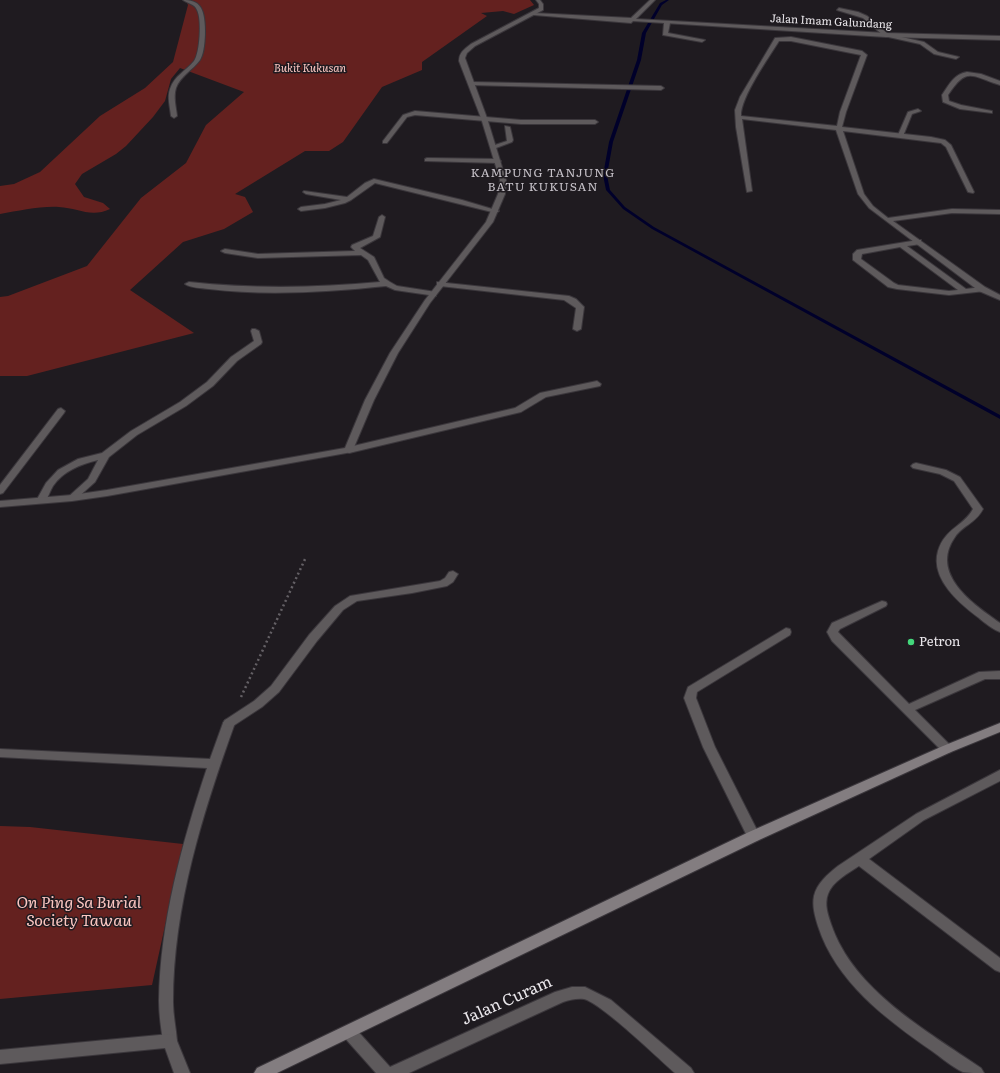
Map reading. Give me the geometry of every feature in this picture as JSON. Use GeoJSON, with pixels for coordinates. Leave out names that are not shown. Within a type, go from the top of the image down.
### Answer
{"type":"FeatureCollection","features":[{"type":"Feature","properties":{"kind":"main road"},"geometry":{"type":"LineString","coordinates":[[262,1073],[754,836],[948,748],[1000,728]]}},
{"type":"Feature","properties":{"kind":"street"},"geometry":{"type":"LineString","coordinates":[[174,116],[172,90],[177,80],[194,64],[201,54],[201,10],[195,4],[185,0]]}},
{"type":"Feature","properties":{"kind":"street"},"geometry":{"type":"LineString","coordinates":[[349,450],[372,393],[394,353],[440,284],[479,236],[496,211],[503,189],[503,180],[494,147],[472,84],[462,61],[462,55],[464,51],[485,39],[534,14],[541,8],[541,4],[538,0]]}},
{"type":"Feature","properties":{"kind":"street"},"geometry":{"type":"LineString","coordinates":[[634,21],[654,0]]}},
{"type":"Feature","properties":{"kind":"street"},"geometry":{"type":"LineString","coordinates":[[840,8],[865,17],[886,35],[922,44],[936,53],[956,57]]}},
{"type":"Feature","properties":{"kind":"street","name":"Jalan Imam Galundang"},"geometry":{"type":"LineString","coordinates":[[534,14],[660,23],[886,35],[1000,38]]}},
{"type":"Feature","properties":{"kind":"street"},"geometry":{"type":"LineString","coordinates":[[667,23],[665,34],[702,40]]}},
{"type":"Feature","properties":{"kind":"street"},"geometry":{"type":"LineString","coordinates":[[749,191],[738,110],[743,97],[777,39],[791,39],[862,53],[864,55],[843,112],[839,129],[861,194],[871,207],[887,220],[982,289],[1000,298]]}},
{"type":"Feature","properties":{"kind":"street"},"geometry":{"type":"LineString","coordinates":[[990,112],[952,105],[946,102],[945,95],[959,76],[982,76],[1000,83]]}},
{"type":"Feature","properties":{"kind":"street"},"geometry":{"type":"LineString","coordinates":[[472,84],[661,88]]}},
{"type":"Feature","properties":{"kind":"street"},"geometry":{"type":"LineString","coordinates":[[901,135],[910,113],[918,111]]}},
{"type":"Feature","properties":{"kind":"street"},"geometry":{"type":"LineString","coordinates":[[385,142],[405,116],[409,114],[484,118],[521,122],[595,122]]}},
{"type":"Feature","properties":{"kind":"street"},"geometry":{"type":"LineString","coordinates":[[738,117],[943,141],[950,146],[971,192]]}},
{"type":"Feature","properties":{"kind":"street"},"geometry":{"type":"LineString","coordinates":[[494,147],[509,142],[510,140],[507,126]]}},
{"type":"Feature","properties":{"kind":"street"},"geometry":{"type":"LineString","coordinates":[[427,160],[498,161]]}},
{"type":"Feature","properties":{"kind":"street"},"geometry":{"type":"LineString","coordinates":[[301,209],[339,204],[349,199],[369,183],[378,182],[496,211]]}},
{"type":"Feature","properties":{"kind":"street"},"geometry":{"type":"LineString","coordinates":[[306,192],[349,199]]}},
{"type":"Feature","properties":{"kind":"street"},"geometry":{"type":"LineString","coordinates":[[887,220],[952,211],[1000,212]]}},
{"type":"Feature","properties":{"kind":"street"},"geometry":{"type":"LineString","coordinates":[[382,217],[376,237],[355,247],[360,253],[371,259],[381,279],[387,284],[395,288],[433,294]]}},
{"type":"Feature","properties":{"kind":"street"},"geometry":{"type":"LineString","coordinates":[[918,242],[860,252],[856,257],[857,260],[897,288],[948,293],[982,289]]}},
{"type":"Feature","properties":{"kind":"street"},"geometry":{"type":"LineString","coordinates":[[901,245],[965,292]]}},
{"type":"Feature","properties":{"kind":"street"},"geometry":{"type":"LineString","coordinates":[[225,251],[258,256],[360,253]]}},
{"type":"Feature","properties":{"kind":"street"},"geometry":{"type":"LineString","coordinates":[[188,284],[225,289],[308,290],[354,288],[387,284]]}},
{"type":"Feature","properties":{"kind":"street"},"geometry":{"type":"LineString","coordinates":[[440,284],[566,298],[574,301],[580,307],[577,329]]}},
{"type":"Feature","properties":{"kind":"street"},"geometry":{"type":"LineString","coordinates":[[41,501],[49,485],[61,472],[81,461],[105,455],[134,433],[200,393],[219,376],[230,363],[258,342],[255,332]]}},
{"type":"Feature","properties":{"kind":"street"},"geometry":{"type":"LineString","coordinates":[[0,504],[72,498],[349,450],[518,410],[530,405],[543,395],[597,384]]}},
{"type":"Feature","properties":{"kind":"street"},"geometry":{"type":"LineString","coordinates":[[0,491],[61,411]]}},
{"type":"Feature","properties":{"kind":"street"},"geometry":{"type":"LineString","coordinates":[[72,498],[92,480],[105,455]]}},
{"type":"Feature","properties":{"kind":"street"},"geometry":{"type":"LineString","coordinates":[[916,466],[943,472],[957,479],[978,509],[975,517],[950,536],[944,551],[941,565],[949,585],[972,609],[1000,628]]}},
{"type":"Feature","properties":{"kind":"street"},"geometry":{"type":"LineString","coordinates":[[182,1073],[170,1040],[166,1002],[171,944],[183,876],[214,764],[229,723],[258,704],[275,689],[313,638],[339,608],[354,598],[443,584],[449,580],[453,574]]}},
{"type":"Feature","properties":{"kind":"street"},"geometry":{"type":"LineString","coordinates":[[882,604],[836,626],[832,632],[836,638],[948,748]]}},
{"type":"Feature","properties":{"kind":"street"},"geometry":{"type":"LineString","coordinates":[[754,836],[708,747],[690,698],[692,690],[786,632]]}},
{"type":"Feature","properties":{"kind":"street"},"geometry":{"type":"LineString","coordinates":[[908,708],[983,676],[1000,674]]}},
{"type":"Feature","properties":{"kind":"street"},"geometry":{"type":"LineString","coordinates":[[0,753],[214,764]]}},
{"type":"Feature","properties":{"kind":"street"},"geometry":{"type":"LineString","coordinates":[[976,1073],[890,1012],[847,970],[829,943],[823,923],[820,904],[822,893],[828,883],[837,875],[920,818],[1000,775]]}},
{"type":"Feature","properties":{"kind":"street"},"geometry":{"type":"LineString","coordinates":[[859,860],[1000,966]]}},
{"type":"Feature","properties":{"kind":"street","name":"Jalan Curam"},"geometry":{"type":"LineString","coordinates":[[393,1073],[560,996],[572,993],[585,993],[606,1004],[686,1073]]}},
{"type":"Feature","properties":{"kind":"street"},"geometry":{"type":"LineString","coordinates":[[349,1032],[386,1073]]}},
{"type":"Feature","properties":{"kind":"street"},"geometry":{"type":"LineString","coordinates":[[0,1056],[170,1040]]}},
{"type":"Feature","properties":{"kind":"path"},"geometry":{"type":"LineString","coordinates":[[229,723],[306,557]]}},
{"type":"Feature","properties":{"kind":"green space","name":"Bukit Kukusan"},"geometry":{"type":"Polygon","coordinates":[[[186,0],[530,0],[534,5],[514,14],[503,11],[481,13],[487,16],[422,62],[422,70],[382,87],[343,142],[329,151],[305,151],[235,194],[245,197],[253,212],[224,229],[183,242],[130,290],[194,333],[27,376],[0,376],[0,297],[8,296],[87,266],[141,198],[186,163],[206,125],[244,92],[180,68],[171,79],[165,101],[153,117],[126,146],[116,154],[82,174],[75,184],[84,197],[103,203],[110,209],[103,212],[91,213],[59,207],[44,207],[0,214],[0,186],[14,184],[40,172],[100,116],[145,88],[173,62],[188,5],[186,0]]]}},
{"type":"Feature","properties":{"kind":"green space","name":"On Ping Sa Burial Society Tawau"},"geometry":{"type":"Polygon","coordinates":[[[0,826],[30,827],[183,844],[152,985],[0,999],[0,826]]]}},
{"type":"Feature","properties":{"kind":"waterway"},"geometry":{"type":"LineString","coordinates":[[668,0],[661,4],[644,33],[639,60],[611,142],[605,175],[608,190],[624,208],[653,228],[1000,417]]}},
{"type":"Feature","properties":{"kind":"place","name":"Petron"},"geometry":{"type":"Point","coordinates":[911,642]}},
{"type":"Feature","properties":{"kind":"district","name":"KAMPUNG TANJUNG BATU KUKUSAN"},"geometry":{"type":"Point","coordinates":[543,180]}}]}
